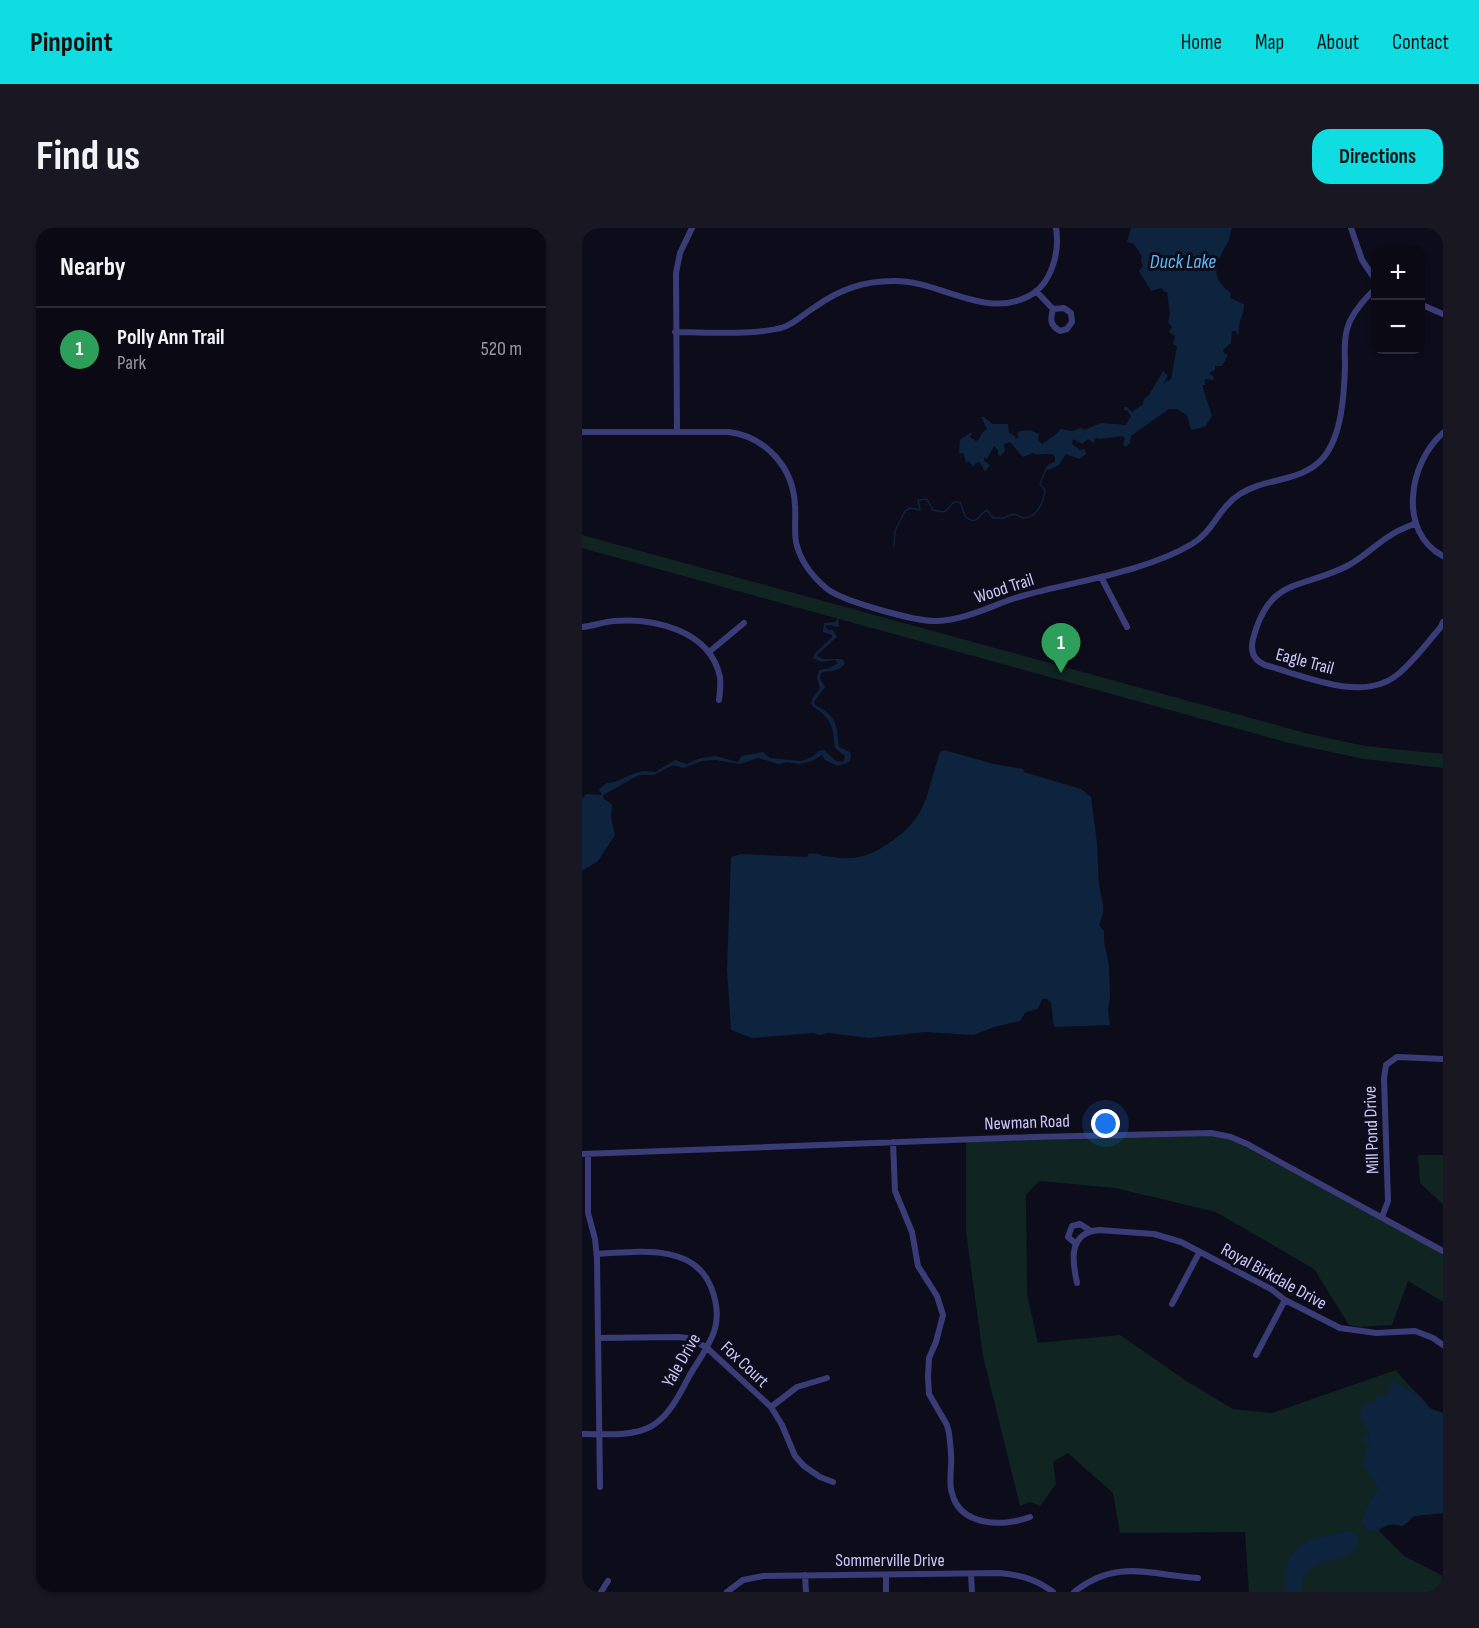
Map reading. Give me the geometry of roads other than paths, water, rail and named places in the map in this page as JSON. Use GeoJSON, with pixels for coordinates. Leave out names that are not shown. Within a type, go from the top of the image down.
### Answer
{"type":"FeatureCollection","features":[{"type":"Feature","properties":{"kind":"street"},"geometry":{"type":"LineString","coordinates":[[677,432],[676,273],[680,253],[692,228]]}},
{"type":"Feature","properties":{"kind":"street"},"geometry":{"type":"LineString","coordinates":[[675,332],[766,331],[787,326],[841,292],[867,284],[884,282],[924,284],[991,303],[1016,301],[1036,291],[1051,272],[1056,258],[1058,240],[1056,228]]}},
{"type":"Feature","properties":{"kind":"street"},"geometry":{"type":"LineString","coordinates":[[1351,228],[1362,260],[1371,273]]}},
{"type":"Feature","properties":{"kind":"street"},"geometry":{"type":"LineString","coordinates":[[1036,291],[1053,309]]}},
{"type":"Feature","properties":{"kind":"street","name":"Wood Trail"},"geometry":{"type":"LineString","coordinates":[[582,432],[716,431],[740,434],[764,445],[784,466],[794,495],[796,544],[803,562],[814,578],[830,591],[853,601],[919,619],[939,621],[966,616],[1021,597],[1161,558],[1201,539],[1227,504],[1239,494],[1305,473],[1316,466],[1333,441],[1339,420],[1344,385],[1344,344],[1348,326],[1356,310],[1371,294]]}},
{"type":"Feature","properties":{"kind":"street"},"geometry":{"type":"LineString","coordinates":[[1425,306],[1443,314]]}},
{"type":"Feature","properties":{"kind":"street"},"geometry":{"type":"LineString","coordinates":[[1443,433],[1429,449],[1413,491],[1413,512],[1416,523],[1423,538],[1443,556]]}},
{"type":"Feature","properties":{"kind":"street","name":"Eagle Trail"},"geometry":{"type":"LineString","coordinates":[[1416,523],[1392,534],[1350,565],[1295,584],[1277,594],[1260,616],[1251,645],[1252,651],[1256,660],[1265,665],[1346,687],[1364,688],[1382,684],[1398,674],[1443,622]]}},
{"type":"Feature","properties":{"kind":"street"},"geometry":{"type":"LineString","coordinates":[[1101,576],[1128,627]]}},
{"type":"Feature","properties":{"kind":"street"},"geometry":{"type":"LineString","coordinates":[[582,627],[615,621],[664,625],[683,632],[709,652],[720,678],[719,700]]}},
{"type":"Feature","properties":{"kind":"street"},"geometry":{"type":"LineString","coordinates":[[709,652],[744,623]]}},
{"type":"Feature","properties":{"kind":"street","name":"Mill Pond Drive"},"geometry":{"type":"LineString","coordinates":[[1382,1217],[1388,1201],[1384,1078],[1386,1065],[1397,1057],[1443,1059]]}},
{"type":"Feature","properties":{"kind":"street","name":"Newman Road"},"geometry":{"type":"LineString","coordinates":[[585,1154],[1211,1133],[1231,1137],[1247,1144],[1443,1251]]}},
{"type":"Feature","properties":{"kind":"street"},"geometry":{"type":"LineString","coordinates":[[893,1142],[895,1191],[912,1232],[918,1266],[937,1296],[942,1315],[936,1342],[929,1358],[928,1377],[929,1394],[948,1433],[952,1494],[959,1507],[970,1516],[982,1521],[997,1524],[1017,1522],[1030,1517]]}},
{"type":"Feature","properties":{"kind":"street"},"geometry":{"type":"LineString","coordinates":[[585,1154],[588,1213],[597,1254],[600,1487]]}},
{"type":"Feature","properties":{"kind":"street","name":"Royal Birkdale Drive"},"geometry":{"type":"LineString","coordinates":[[1077,1283],[1074,1269],[1076,1244],[1068,1237],[1072,1226],[1080,1224],[1091,1231],[1154,1234],[1181,1242],[1340,1328],[1376,1333],[1415,1331],[1443,1345]]}},
{"type":"Feature","properties":{"kind":"street"},"geometry":{"type":"LineString","coordinates":[[1076,1244],[1084,1234],[1091,1231]]}},
{"type":"Feature","properties":{"kind":"street","name":"Yale Drive"},"geometry":{"type":"LineString","coordinates":[[582,1434],[634,1432],[657,1422],[669,1410],[706,1347],[713,1334],[717,1317],[715,1297],[710,1284],[698,1269],[678,1256],[660,1252],[597,1254]]}},
{"type":"Feature","properties":{"kind":"street"},"geometry":{"type":"LineString","coordinates":[[1172,1304],[1199,1252]]}},
{"type":"Feature","properties":{"kind":"street"},"geometry":{"type":"LineString","coordinates":[[1256,1355],[1285,1300]]}},
{"type":"Feature","properties":{"kind":"street","name":"Fox Court"},"geometry":{"type":"LineString","coordinates":[[598,1338],[678,1336],[706,1347],[771,1407],[782,1425],[795,1456],[804,1466],[820,1477],[833,1482]]}},
{"type":"Feature","properties":{"kind":"street"},"geometry":{"type":"LineString","coordinates":[[771,1407],[797,1387],[827,1378]]}},
{"type":"Feature","properties":{"kind":"street"},"geometry":{"type":"LineString","coordinates":[[1074,1592],[1105,1574],[1126,1570],[1198,1578]]}},
{"type":"Feature","properties":{"kind":"street","name":"Sommerville Drive"},"geometry":{"type":"LineString","coordinates":[[727,1592],[743,1580],[763,1576],[1000,1573],[1022,1575],[1053,1592]]}},
{"type":"Feature","properties":{"kind":"street"},"geometry":{"type":"LineString","coordinates":[[971,1574],[972,1592]]}},
{"type":"Feature","properties":{"kind":"street"},"geometry":{"type":"LineString","coordinates":[[806,1575],[806,1592]]}},
{"type":"Feature","properties":{"kind":"street"},"geometry":{"type":"LineString","coordinates":[[886,1575],[886,1592]]}},
{"type":"Feature","properties":{"kind":"street"},"geometry":{"type":"LineString","coordinates":[[601,1592],[608,1581]]}},
{"type":"Feature","properties":{"kind":"water","name":"Duck Lake"},"geometry":{"type":"Polygon","coordinates":[[[1131,228],[1232,228],[1216,269],[1219,281],[1231,293],[1230,298],[1244,304],[1244,308],[1239,333],[1237,335],[1236,331],[1232,331],[1231,343],[1223,350],[1228,355],[1222,366],[1215,366],[1215,370],[1209,373],[1214,377],[1213,380],[1205,379],[1205,385],[1202,385],[1212,416],[1205,427],[1191,430],[1187,415],[1177,409],[1169,409],[1131,436],[1130,443],[1126,447],[1123,444],[1125,439],[1123,436],[1096,438],[1093,443],[1088,439],[1082,444],[1073,439],[1072,444],[1080,450],[1085,449],[1086,454],[1079,459],[1066,454],[1059,465],[1048,470],[1045,468],[1055,462],[1055,456],[1033,453],[1023,457],[1010,442],[1004,444],[1005,451],[1000,456],[994,446],[987,459],[984,457],[984,461],[990,465],[985,472],[980,462],[973,467],[969,461],[966,463],[964,454],[959,453],[960,440],[970,433],[972,433],[970,437],[976,441],[979,439],[987,429],[981,417],[993,424],[1008,424],[1009,433],[1016,439],[1020,431],[1030,430],[1039,434],[1038,439],[1042,444],[1061,429],[1072,431],[1081,428],[1084,430],[1101,423],[1126,425],[1131,416],[1127,410],[1124,410],[1124,407],[1132,412],[1143,404],[1163,371],[1168,376],[1163,384],[1171,379],[1177,346],[1173,344],[1175,336],[1169,332],[1172,327],[1168,322],[1170,314],[1167,292],[1161,288],[1151,291],[1139,271],[1143,266],[1142,256],[1134,244],[1127,242],[1131,228]]]}},
{"type":"Feature","properties":{"kind":"water"},"geometry":{"type":"Polygon","coordinates":[[[838,618],[839,627],[825,626],[828,630],[833,630],[837,637],[817,655],[823,659],[842,659],[845,663],[837,670],[821,673],[820,678],[825,687],[814,702],[832,717],[839,747],[850,752],[849,762],[838,766],[825,760],[822,755],[812,761],[799,764],[787,762],[779,764],[758,758],[740,764],[716,760],[702,761],[683,768],[673,765],[654,775],[639,775],[603,795],[604,799],[612,804],[611,817],[615,835],[598,861],[582,871],[582,799],[586,794],[602,795],[599,789],[607,783],[635,773],[655,772],[675,760],[687,764],[701,758],[715,756],[738,762],[741,756],[763,752],[770,758],[801,761],[824,750],[836,761],[844,761],[845,756],[835,748],[829,721],[811,703],[820,689],[817,678],[819,670],[830,668],[838,663],[835,660],[821,662],[813,658],[815,653],[832,637],[823,632],[824,623],[835,622],[838,618]]]}},
{"type":"Feature","properties":{"kind":"water"},"geometry":{"type":"Polygon","coordinates":[[[944,750],[994,764],[1023,769],[1024,772],[1081,789],[1091,797],[1097,843],[1099,886],[1103,904],[1103,914],[1099,925],[1104,931],[1109,966],[1110,1025],[1054,1027],[1051,1003],[1047,999],[1042,999],[1038,1009],[1026,1012],[1020,1021],[994,1027],[974,1035],[925,1032],[869,1038],[814,1033],[752,1038],[731,1030],[727,970],[731,857],[741,854],[807,857],[809,853],[851,858],[874,852],[902,833],[919,814],[940,752],[944,750]]]}},
{"type":"Feature","properties":{"kind":"water"},"geometry":{"type":"Polygon","coordinates":[[[1393,1381],[1419,1396],[1429,1408],[1443,1413],[1443,1513],[1414,1516],[1403,1526],[1388,1525],[1368,1532],[1361,1522],[1378,1488],[1363,1464],[1370,1445],[1363,1441],[1362,1437],[1369,1436],[1370,1433],[1359,1416],[1364,1404],[1375,1401],[1377,1395],[1388,1396],[1389,1384],[1393,1381]]]}},
{"type":"Feature","properties":{"kind":"water"},"geometry":{"type":"Polygon","coordinates":[[[1345,1531],[1354,1533],[1359,1541],[1353,1551],[1345,1556],[1316,1565],[1309,1570],[1304,1578],[1302,1592],[1287,1592],[1286,1569],[1295,1551],[1309,1541],[1345,1531]]]}},
{"type":"Feature","properties":{"kind":"waterway"},"geometry":{"type":"LineString","coordinates":[[894,546],[895,531],[905,511],[910,508],[920,510],[918,500],[927,499],[933,510],[942,512],[954,502],[960,502],[965,516],[972,520],[977,519],[987,510],[993,518],[1003,518],[1014,514],[1024,518],[1033,515],[1043,499],[1045,490],[1040,484],[1046,469]]}},
{"type":"Feature","properties":{"kind":"place","name":"Polly Ann Trail"},"geometry":{"type":"Point","coordinates":[1061,673]}}]}
